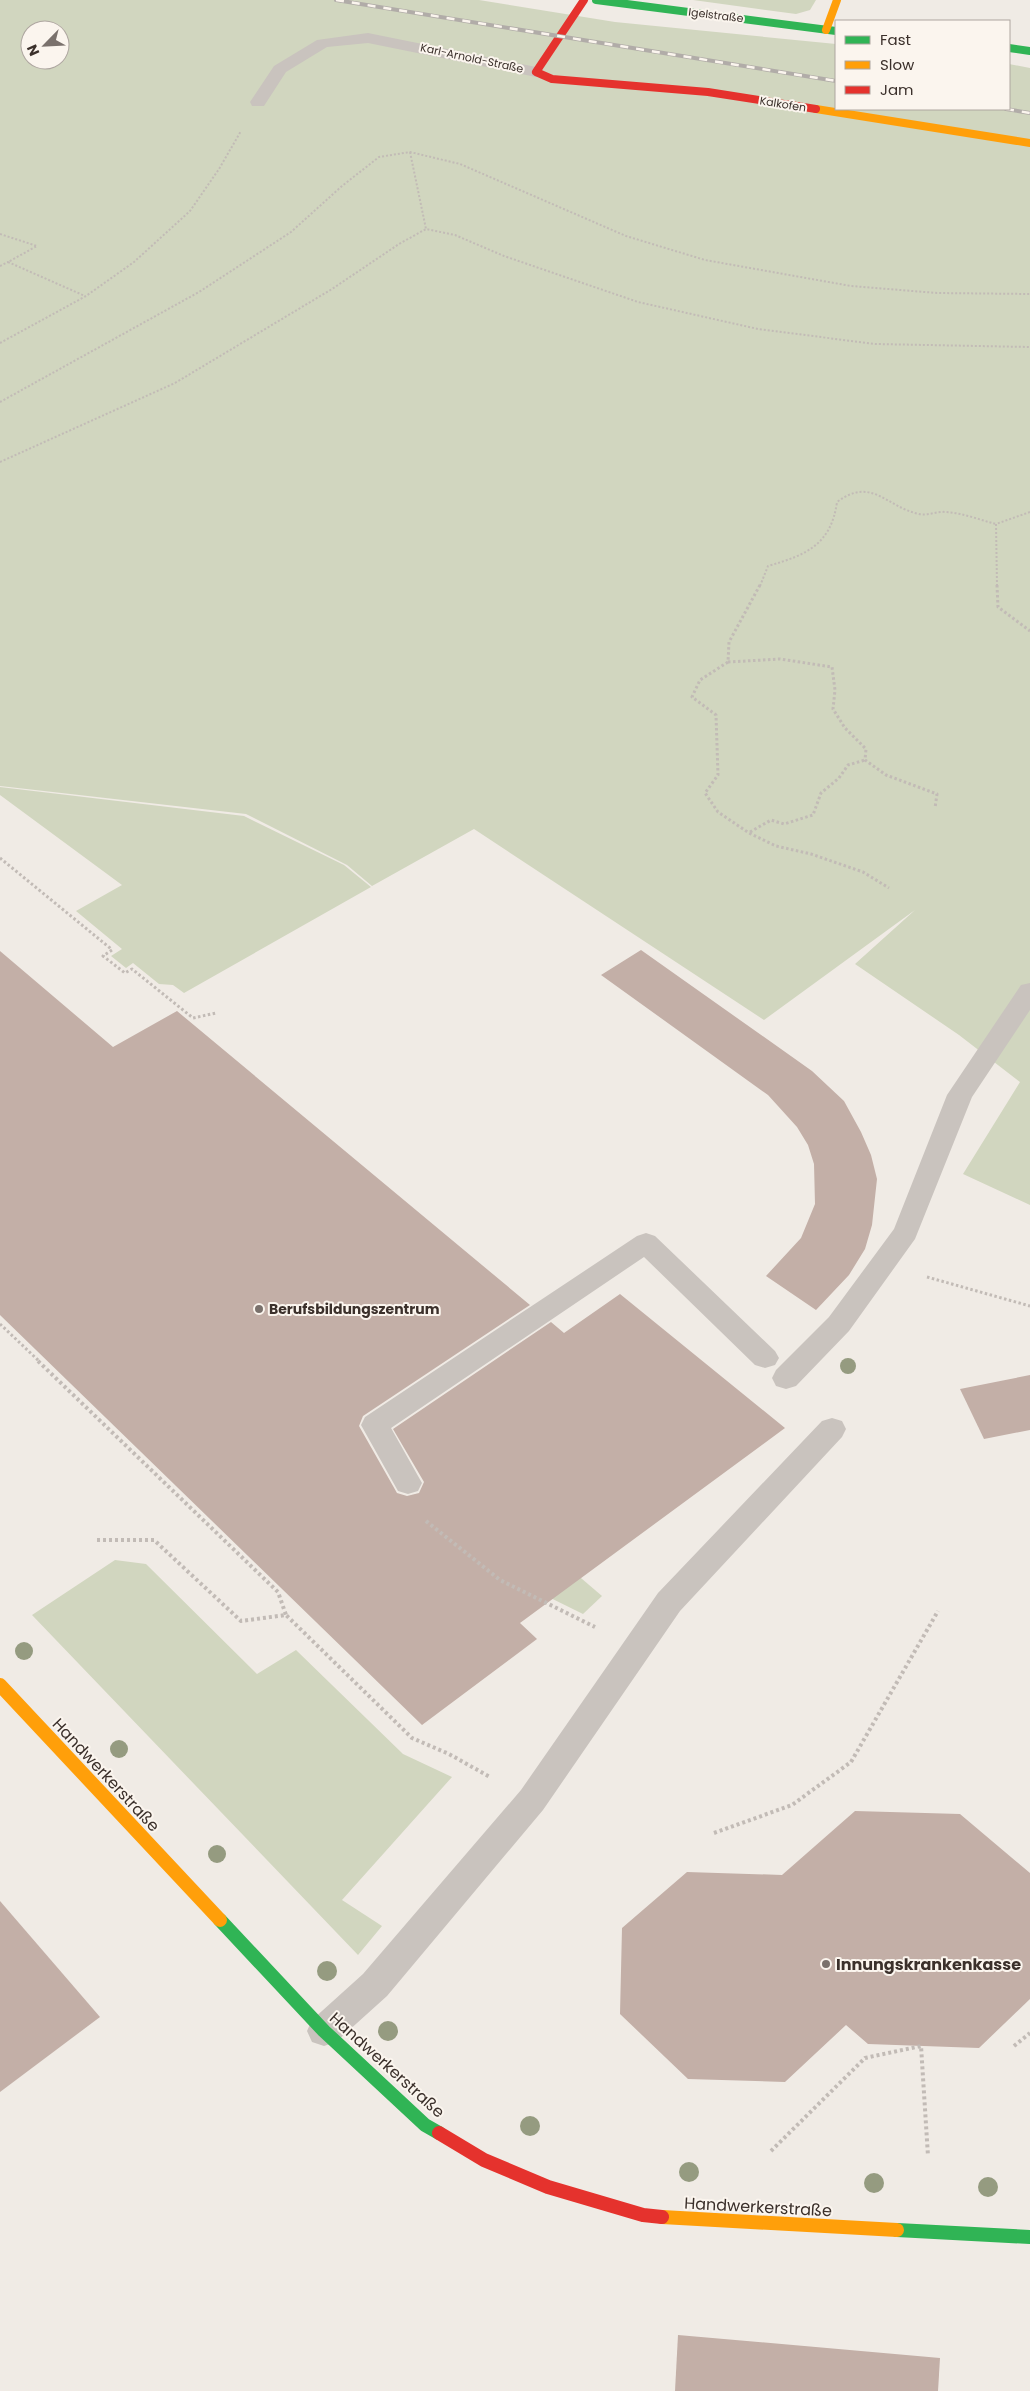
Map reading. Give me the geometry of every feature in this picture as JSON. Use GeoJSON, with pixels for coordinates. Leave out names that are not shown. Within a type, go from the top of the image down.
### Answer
{"type":"FeatureCollection","features":[{"type":"Feature","properties":{"kind":"street","name":"Karl-Arnold-Straße"},"geometry":{"type":"LineString","coordinates":[[536,72],[584,0]]}},
{"type":"Feature","properties":{"kind":"street","name":"Igelstraße"},"geometry":{"type":"LineString","coordinates":[[596,0],[831,30]]}},
{"type":"Feature","properties":{"kind":"street"},"geometry":{"type":"LineString","coordinates":[[831,30],[837,0]]}},
{"type":"Feature","properties":{"kind":"street"},"geometry":{"type":"LineString","coordinates":[[1010,48],[1030,50]]}},
{"type":"Feature","properties":{"kind":"street","name":"Kalkofen"},"geometry":{"type":"LineString","coordinates":[[536,72],[552,79],[708,92],[1030,143]]}},
{"type":"Feature","properties":{"kind":"street","name":"Handwerkerstraße"},"geometry":{"type":"LineString","coordinates":[[0,1685],[324,2031],[425,2126],[484,2160],[548,2187],[643,2215],[686,2220],[1030,2237]]}},
{"type":"Feature","properties":{"kind":"lane","name":"Karl-Arnold-Straße"},"geometry":{"type":"LineString","coordinates":[[258,102],[280,69],[322,44],[368,38],[536,72]]}},
{"type":"Feature","properties":{"kind":"lane"},"geometry":{"type":"LineString","coordinates":[[786,1378],[839,1324],[906,1232],[960,1095],[1030,991]]}},
{"type":"Feature","properties":{"kind":"lane"},"geometry":{"type":"LineString","coordinates":[[408,1483],[375,1425],[646,1243],[765,1358]]}},
{"type":"Feature","properties":{"kind":"lane"},"geometry":{"type":"LineString","coordinates":[[324,2031],[375,1985],[532,1800],[639,1648],[669,1602],[832,1429]]}},
{"type":"Feature","properties":{"kind":"path"},"geometry":{"type":"LineString","coordinates":[[0,343],[86,296],[134,262],[190,211],[219,169],[258,102]]}},
{"type":"Feature","properties":{"kind":"path"},"geometry":{"type":"LineString","coordinates":[[410,152],[426,230]]}},
{"type":"Feature","properties":{"kind":"path"},"geometry":{"type":"LineString","coordinates":[[0,402],[199,292],[283,238],[379,156],[410,152],[460,164],[626,236],[705,260],[851,286],[937,292],[1030,294]]}},
{"type":"Feature","properties":{"kind":"path"},"geometry":{"type":"LineString","coordinates":[[0,462],[175,383],[332,289],[399,244],[426,230],[455,235],[504,256],[638,302],[758,329],[875,344],[1030,347]]}},
{"type":"Feature","properties":{"kind":"path"},"geometry":{"type":"LineString","coordinates":[[0,234],[37,246],[0,266]]}},
{"type":"Feature","properties":{"kind":"path"},"geometry":{"type":"LineString","coordinates":[[8,262],[86,296]]}},
{"type":"Feature","properties":{"kind":"path"},"geometry":{"type":"LineString","coordinates":[[728,662],[729,642],[754,599],[768,566],[800,557],[825,537],[836,520],[837,502],[846,494],[858,490],[872,492],[920,514],[946,512],[996,524],[1030,512]]}},
{"type":"Feature","properties":{"kind":"path"},"geometry":{"type":"LineString","coordinates":[[996,524],[998,607],[1030,632]]}},
{"type":"Feature","properties":{"kind":"path"},"geometry":{"type":"LineString","coordinates":[[865,760],[866,749],[845,728],[834,709],[835,690],[832,667],[800,660],[767,658],[728,662],[700,680],[692,697],[716,715],[718,775],[705,793],[718,812],[749,832],[776,846],[811,854],[863,872],[889,888]]}},
{"type":"Feature","properties":{"kind":"path"},"geometry":{"type":"LineString","coordinates":[[865,760],[886,776],[937,794],[935,808]]}},
{"type":"Feature","properties":{"kind":"path"},"geometry":{"type":"LineString","coordinates":[[749,832],[771,820],[784,824],[813,816],[821,794],[839,778],[848,765],[865,760]]}},
{"type":"Feature","properties":{"kind":"path"},"geometry":{"type":"LineString","coordinates":[[0,858],[110,948],[112,950],[102,956],[125,973],[132,969],[193,1018],[216,1013]]}},
{"type":"Feature","properties":{"kind":"path"},"geometry":{"type":"LineString","coordinates":[[883,1264],[1030,1306]]}},
{"type":"Feature","properties":{"kind":"path"},"geometry":{"type":"LineString","coordinates":[[0,1324],[278,1592],[286,1615],[412,1738],[448,1754],[532,1800]]}},
{"type":"Feature","properties":{"kind":"path"},"geometry":{"type":"LineString","coordinates":[[408,1483],[394,1495],[500,1580],[639,1648]]}},
{"type":"Feature","properties":{"kind":"path"},"geometry":{"type":"LineString","coordinates":[[97,1540],[154,1540],[241,1622],[286,1615]]}},
{"type":"Feature","properties":{"kind":"path"},"geometry":{"type":"LineString","coordinates":[[714,1833],[792,1805],[851,1762],[938,1611]]}},
{"type":"Feature","properties":{"kind":"path"},"geometry":{"type":"LineString","coordinates":[[1014,2046],[1030,2033]]}},
{"type":"Feature","properties":{"kind":"path"},"geometry":{"type":"LineString","coordinates":[[772,2151],[865,2058],[921,2046],[928,2156]]}},
{"type":"Feature","properties":{"kind":"green space"},"geometry":{"type":"Polygon","coordinates":[[[0,0],[479,0],[615,22],[835,44],[835,110],[1010,110],[1010,64],[1030,68],[1030,1205],[963,1174],[1020,1082],[959,1035],[855,964],[915,910],[764,1020],[474,829],[372,886],[347,865],[246,814],[0,786],[0,0]]]}},
{"type":"Feature","properties":{"kind":"green space"},"geometry":{"type":"Polygon","coordinates":[[[693,0],[816,0],[810,10],[796,14],[693,0]]]}},
{"type":"Feature","properties":{"kind":"green space"},"geometry":{"type":"Polygon","coordinates":[[[0,787],[244,816],[344,865],[371,887],[184,993],[173,985],[159,984],[133,963],[126,968],[111,956],[122,949],[76,911],[122,885],[0,795],[0,787]]]}},
{"type":"Feature","properties":{"kind":"green space"},"geometry":{"type":"Polygon","coordinates":[[[533,1537],[602,1596],[583,1614],[504,1575],[533,1537]]]}},
{"type":"Feature","properties":{"kind":"green space"},"geometry":{"type":"Polygon","coordinates":[[[115,1560],[146,1564],[257,1674],[296,1650],[403,1754],[452,1777],[342,1900],[382,1926],[358,1955],[32,1615],[115,1560]]]}},
{"type":"Feature","properties":{"kind":"building"},"geometry":{"type":"Polygon","coordinates":[[[641,950],[812,1071],[844,1101],[861,1132],[871,1155],[877,1179],[872,1225],[865,1249],[849,1275],[816,1310],[766,1276],[801,1238],[815,1204],[814,1164],[808,1145],[797,1127],[768,1095],[601,975],[641,950]]]}},
{"type":"Feature","properties":{"kind":"building","name":"Berufsbildungszentrum"},"geometry":{"type":"Polygon","coordinates":[[[0,951],[113,1047],[177,1011],[530,1305],[363,1416],[359,1426],[397,1493],[407,1496],[419,1493],[424,1482],[393,1429],[551,1322],[564,1333],[620,1294],[785,1428],[520,1623],[537,1639],[422,1725],[0,1315],[0,951]]]}},
{"type":"Feature","properties":{"kind":"building"},"geometry":{"type":"Polygon","coordinates":[[[1030,1375],[1030,1430],[984,1439],[960,1389],[1030,1375]]]}},
{"type":"Feature","properties":{"kind":"building","name":"Innungskrankenkasse"},"geometry":{"type":"Polygon","coordinates":[[[855,1811],[960,1814],[1030,1873],[1030,1999],[979,2048],[868,2044],[846,2025],[785,2082],[688,2079],[620,2014],[622,1928],[687,1872],[782,1875],[855,1811]]]}},
{"type":"Feature","properties":{"kind":"building"},"geometry":{"type":"Polygon","coordinates":[[[0,1901],[100,2017],[0,2092],[0,1901]]]}},
{"type":"Feature","properties":{"kind":"building"},"geometry":{"type":"Polygon","coordinates":[[[678,2335],[940,2358],[938,2391],[675,2391],[678,2335]]]}},
{"type":"Feature","properties":{"kind":"railway"},"geometry":{"type":"LineString","coordinates":[[336,0],[835,81]]}},
{"type":"Feature","properties":{"kind":"railway"},"geometry":{"type":"LineString","coordinates":[[1010,110],[1030,113]]}},
{"type":"Feature","properties":{"kind":"traffic: fast"},"geometry":{"type":"LineString","coordinates":[[596,0],[835,31]]}},
{"type":"Feature","properties":{"kind":"traffic: fast"},"geometry":{"type":"LineString","coordinates":[[1010,48],[1030,51]]}},
{"type":"Feature","properties":{"kind":"traffic: fast"},"geometry":{"type":"LineString","coordinates":[[220,1920],[324,2031],[425,2125],[439,2133]]}},
{"type":"Feature","properties":{"kind":"traffic: fast"},"geometry":{"type":"LineString","coordinates":[[897,2230],[1030,2237]]}},
{"type":"Feature","properties":{"kind":"traffic: slow"},"geometry":{"type":"LineString","coordinates":[[826,30],[837,0]]}},
{"type":"Feature","properties":{"kind":"traffic: slow"},"geometry":{"type":"LineString","coordinates":[[816,109],[1030,143]]}},
{"type":"Feature","properties":{"kind":"traffic: slow"},"geometry":{"type":"LineString","coordinates":[[0,1685],[220,1920]]}},
{"type":"Feature","properties":{"kind":"traffic: slow"},"geometry":{"type":"LineString","coordinates":[[662,2217],[897,2230]]}},
{"type":"Feature","properties":{"kind":"traffic: jam"},"geometry":{"type":"LineString","coordinates":[[584,0],[536,72],[552,79],[708,92],[816,109]]}},
{"type":"Feature","properties":{"kind":"traffic: jam"},"geometry":{"type":"LineString","coordinates":[[439,2133],[484,2160],[548,2187],[643,2215],[662,2217]]}},
{"type":"Feature","properties":{"kind":"place","name":"Berufsbildungszentrum"},"geometry":{"type":"Point","coordinates":[259,1309]}},
{"type":"Feature","properties":{"kind":"place","name":"Innungskrankenkasse"},"geometry":{"type":"Point","coordinates":[826,1964]}}]}
